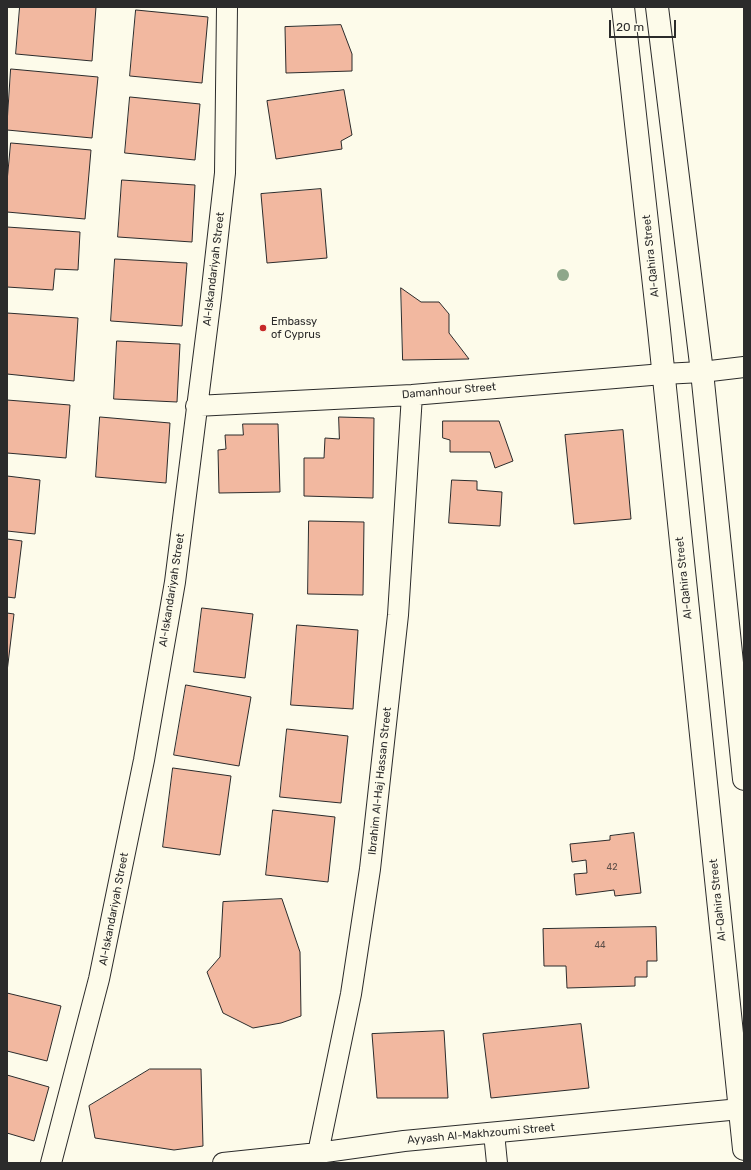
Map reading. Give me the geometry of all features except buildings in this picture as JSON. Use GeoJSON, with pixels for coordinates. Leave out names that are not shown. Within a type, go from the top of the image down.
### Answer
{"type":"FeatureCollection","features":[{"type":"Feature","properties":{"kind":"main road","name":"Al-Qahira Street"},"geometry":{"type":"LineString","coordinates":[[623,7],[744,1149]]}},
{"type":"Feature","properties":{"kind":"main road"},"geometry":{"type":"LineString","coordinates":[[657,7],[702,372],[744,779]]}},
{"type":"Feature","properties":{"kind":"street","name":"Al-Iskandariyah Street"},"geometry":{"type":"LineString","coordinates":[[51,1163],[99,979],[144,760],[175,582],[225,173],[227,7]]}},
{"type":"Feature","properties":{"kind":"street","name":"Damanhour Street"},"geometry":{"type":"LineString","coordinates":[[196,406],[412,395],[702,372],[744,367]]}},
{"type":"Feature","properties":{"kind":"street","name":"Ibrahim Al-Haj Hassan Street"},"geometry":{"type":"LineString","coordinates":[[316,1158],[350,994],[370,870],[398,615],[412,395]]}},
{"type":"Feature","properties":{"kind":"street","name":"Ayyash Al-Makhzoumi Street"},"geometry":{"type":"LineString","coordinates":[[223,1163],[316,1158],[404,1141],[740,1109]]}},
{"type":"Feature","properties":{"kind":"street"},"geometry":{"type":"LineString","coordinates":[[494,1133],[497,1163]]}},
{"type":"Feature","properties":{"kind":"place","name":"Embassy of Cyprus"},"geometry":{"type":"Point","coordinates":[263,328]}}]}
